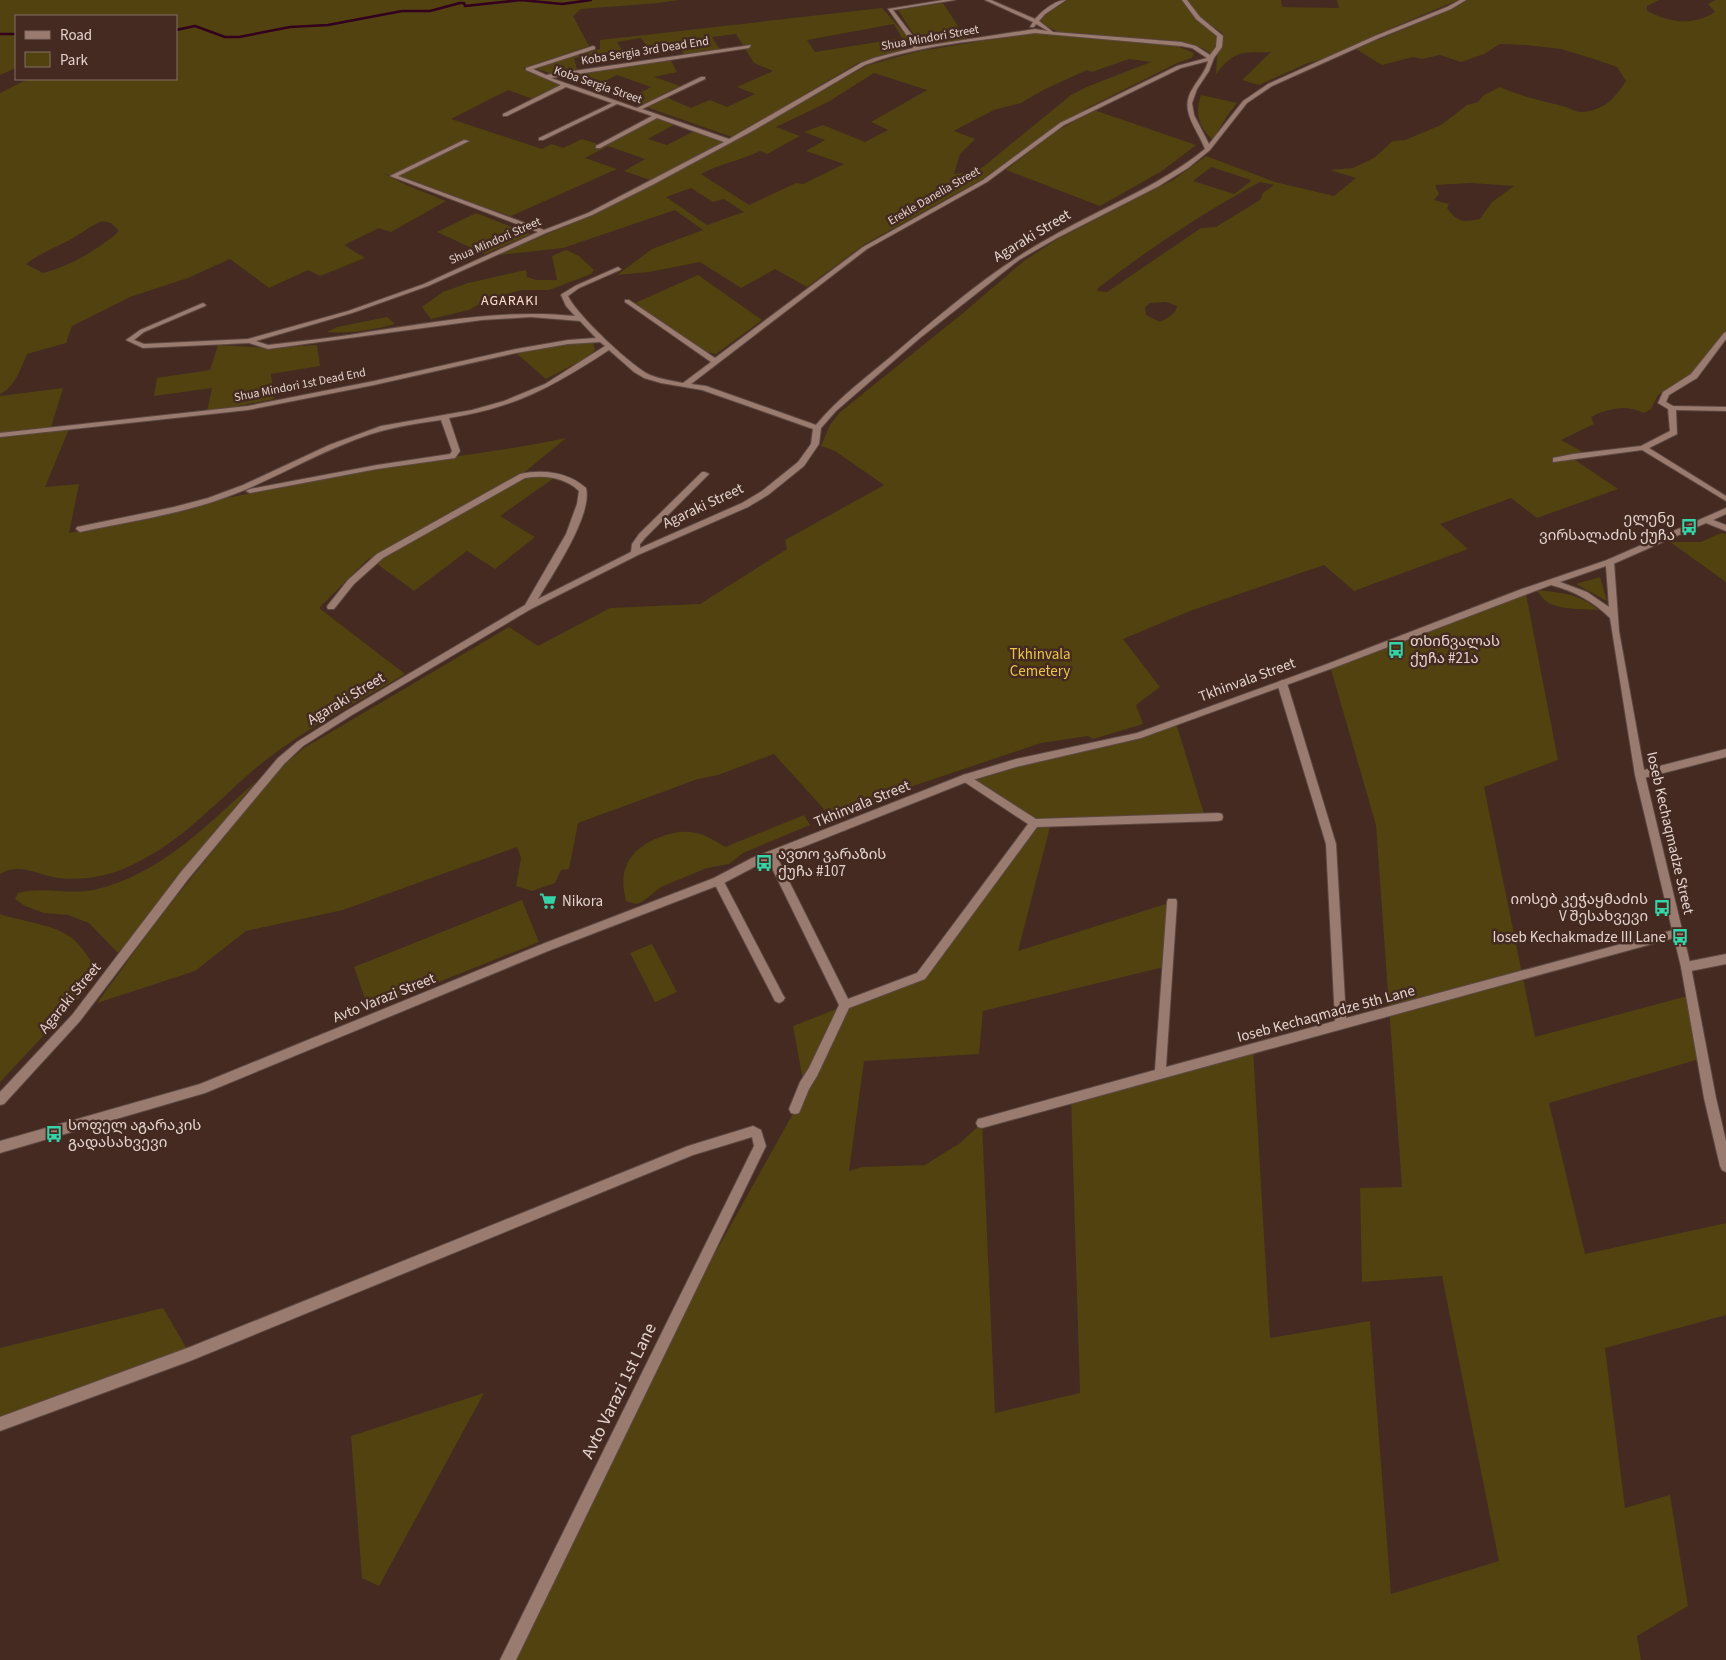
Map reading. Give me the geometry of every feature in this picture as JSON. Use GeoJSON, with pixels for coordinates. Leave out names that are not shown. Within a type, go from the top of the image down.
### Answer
{"type":"FeatureCollection","features":[{"type":"Feature","properties":{"kind":"street"},"geometry":{"type":"LineString","coordinates":[[916,49],[913,40],[890,9],[953,0]]}},
{"type":"Feature","properties":{"kind":"street"},"geometry":{"type":"LineString","coordinates":[[987,0],[1037,22],[1051,31]]}},
{"type":"Feature","properties":{"kind":"street"},"geometry":{"type":"LineString","coordinates":[[1020,32],[1030,28],[1043,13],[1064,0]]}},
{"type":"Feature","properties":{"kind":"street"},"geometry":{"type":"LineString","coordinates":[[1184,0],[1198,18],[1220,36],[1219,47],[1211,58],[1211,64],[1190,98],[1192,117],[1205,139],[1208,149]]}},
{"type":"Feature","properties":{"kind":"street","name":"Agaraki Street"},"geometry":{"type":"LineString","coordinates":[[0,1100],[81,1011],[185,875],[282,761],[300,744],[528,607],[635,553],[745,505],[765,493],[801,464],[815,444],[818,428],[833,409],[867,379],[1017,259],[1055,237],[1156,185],[1186,166],[1208,149],[1245,102],[1270,85],[1464,0]]}},
{"type":"Feature","properties":{"kind":"street","name":"Shua Mindori Street"},"geometry":{"type":"LineString","coordinates":[[249,341],[350,312],[426,285],[605,206],[728,141],[863,64],[886,56],[916,49],[1020,32],[1051,31],[1068,35],[1181,44],[1194,47],[1211,58]]}},
{"type":"Feature","properties":{"kind":"street","name":"Koba Sergia 3rd Dead End"},"geometry":{"type":"LineString","coordinates":[[544,77],[749,46]]}},
{"type":"Feature","properties":{"kind":"street","name":"Koba Sergia Street"},"geometry":{"type":"LineString","coordinates":[[593,48],[528,68],[544,77],[728,141]]}},
{"type":"Feature","properties":{"kind":"street","name":"Erekle Danelia Street"},"geometry":{"type":"LineString","coordinates":[[686,384],[865,248],[985,181],[1062,124],[1179,67],[1211,58]]}},
{"type":"Feature","properties":{"kind":"street"},"geometry":{"type":"LineString","coordinates":[[638,109],[702,78]]}},
{"type":"Feature","properties":{"kind":"street"},"geometry":{"type":"LineString","coordinates":[[504,115],[566,84]]}},
{"type":"Feature","properties":{"kind":"street"},"geometry":{"type":"LineString","coordinates":[[541,139],[617,102]]}},
{"type":"Feature","properties":{"kind":"street"},"geometry":{"type":"LineString","coordinates":[[598,147],[656,116]]}},
{"type":"Feature","properties":{"kind":"street"},"geometry":{"type":"LineString","coordinates":[[466,141],[393,176],[544,232]]}},
{"type":"Feature","properties":{"kind":"street"},"geometry":{"type":"LineString","coordinates":[[618,268],[564,295],[569,306],[581,319],[637,370],[661,381],[703,388],[818,428]]}},
{"type":"Feature","properties":{"kind":"street"},"geometry":{"type":"LineString","coordinates":[[627,301],[714,361]]}},
{"type":"Feature","properties":{"kind":"street"},"geometry":{"type":"LineString","coordinates":[[203,305],[142,331],[129,340],[143,346],[249,341],[268,347],[467,318],[529,314],[581,319]]}},
{"type":"Feature","properties":{"kind":"street"},"geometry":{"type":"LineString","coordinates":[[1726,334],[1690,380],[1666,394],[1662,403],[1672,408],[1726,408]]}},
{"type":"Feature","properties":{"kind":"street","name":"Shua Mindori 1st Dead End"},"geometry":{"type":"LineString","coordinates":[[0,435],[248,408],[374,383],[516,351],[568,342],[602,340]]}},
{"type":"Feature","properties":{"kind":"street"},"geometry":{"type":"LineString","coordinates":[[225,496],[260,482],[364,433],[390,425],[475,411],[506,403],[548,387],[610,346]]}},
{"type":"Feature","properties":{"kind":"street"},"geometry":{"type":"LineString","coordinates":[[1556,460],[1573,456],[1643,448],[1674,432],[1672,408]]}},
{"type":"Feature","properties":{"kind":"street"},"geometry":{"type":"LineString","coordinates":[[80,529],[225,496],[377,467],[452,456],[456,451],[444,416]]}},
{"type":"Feature","properties":{"kind":"street"},"geometry":{"type":"LineString","coordinates":[[1643,448],[1726,499]]}},
{"type":"Feature","properties":{"kind":"street"},"geometry":{"type":"LineString","coordinates":[[331,607],[351,582],[380,556],[523,476],[541,472],[563,478],[580,486],[583,490],[583,502],[573,529],[528,607]]}},
{"type":"Feature","properties":{"kind":"street"},"geometry":{"type":"LineString","coordinates":[[635,553],[636,544],[639,540],[704,474]]}},
{"type":"Feature","properties":{"kind":"street","name":"Tkhinvala Street"},"geometry":{"type":"LineString","coordinates":[[771,856],[966,778],[1016,763],[1138,736],[1550,582],[1610,562],[1726,510]]}},
{"type":"Feature","properties":{"kind":"street"},"geometry":{"type":"LineString","coordinates":[[1707,520],[1726,528]]}},
{"type":"Feature","properties":{"kind":"street","name":"Ioseb Kechaqmadze Street"},"geometry":{"type":"LineString","coordinates":[[1610,562],[1613,616],[1640,775],[1686,967],[1710,1098],[1726,1166]]}},
{"type":"Feature","properties":{"kind":"street"},"geometry":{"type":"LineString","coordinates":[[1550,582],[1581,592],[1606,608],[1613,616]]}},
{"type":"Feature","properties":{"kind":"street"},"geometry":{"type":"LineString","coordinates":[[1282,683],[1331,844],[1341,1025]]}},
{"type":"Feature","properties":{"kind":"street"},"geometry":{"type":"LineString","coordinates":[[1640,775],[1726,753]]}},
{"type":"Feature","properties":{"kind":"street"},"geometry":{"type":"LineString","coordinates":[[966,778],[1034,823],[1218,816]]}},
{"type":"Feature","properties":{"kind":"street"},"geometry":{"type":"LineString","coordinates":[[795,1108],[804,1086],[813,1072],[846,1005],[921,976],[1034,823]]}},
{"type":"Feature","properties":{"kind":"street"},"geometry":{"type":"LineString","coordinates":[[771,856],[846,1005]]}},
{"type":"Feature","properties":{"kind":"street","name":"Avto Varazi Street"},"geometry":{"type":"LineString","coordinates":[[0,1147],[201,1089],[549,946],[718,881],[771,856]]}},
{"type":"Feature","properties":{"kind":"street"},"geometry":{"type":"LineString","coordinates":[[718,881],[779,998]]}},
{"type":"Feature","properties":{"kind":"street"},"geometry":{"type":"LineString","coordinates":[[1160,1075],[1172,902]]}},
{"type":"Feature","properties":{"kind":"street","name":"Ioseb Kechaqmadze 5th Lane"},"geometry":{"type":"LineString","coordinates":[[982,1124],[1300,1035],[1677,933]]}},
{"type":"Feature","properties":{"kind":"street"},"geometry":{"type":"LineString","coordinates":[[1686,967],[1726,959]]}},
{"type":"Feature","properties":{"kind":"street","name":"Avto Varazi 1st Lane"},"geometry":{"type":"LineString","coordinates":[[0,1424],[190,1354],[692,1150],[753,1131],[757,1134],[760,1146],[508,1660]]}},
{"type":"Feature","properties":{"kind":"green space"},"geometry":{"type":"Polygon","coordinates":[[[0,0],[678,0],[581,9],[573,16],[589,46],[523,68],[566,83],[533,99],[508,90],[451,119],[542,149],[552,144],[563,148],[582,139],[601,145],[659,114],[679,122],[648,139],[667,145],[698,129],[726,140],[650,180],[624,171],[645,159],[608,146],[585,158],[617,169],[511,216],[383,173],[404,184],[446,201],[391,232],[379,228],[344,245],[365,258],[320,276],[308,270],[269,288],[230,259],[188,278],[130,297],[72,326],[66,343],[27,354],[13,382],[0,394],[0,93],[26,80],[178,80],[178,15],[15,15],[15,68],[0,75],[0,0]],[[102,221],[26,264],[43,273],[53,270],[84,256],[119,231],[111,223],[102,221]]]}},
{"type":"Feature","properties":{"kind":"green space"},"geometry":{"type":"Polygon","coordinates":[[[1068,0],[1182,0],[1195,18],[1210,28],[1218,37],[1212,55],[1196,46],[1175,41],[1072,35],[1053,29],[1040,20],[1041,17],[1068,0]]]}},
{"type":"Feature","properties":{"kind":"green space"},"geometry":{"type":"Polygon","coordinates":[[[1187,0],[1281,0],[1282,7],[1339,8],[1337,0],[1458,0],[1375,35],[1336,55],[1308,63],[1259,85],[1242,80],[1271,52],[1253,52],[1234,56],[1216,74],[1217,57],[1224,37],[1221,32],[1199,17],[1187,0]]]}},
{"type":"Feature","properties":{"kind":"green space","name":"Tkhinvala Cemetery"},"geometry":{"type":"Polygon","coordinates":[[[1467,0],[1659,0],[1647,6],[1647,11],[1664,18],[1690,21],[1715,12],[1708,4],[1715,0],[1726,0],[1726,330],[1691,375],[1658,395],[1651,409],[1644,413],[1624,408],[1604,411],[1591,417],[1594,424],[1561,440],[1583,452],[1570,454],[1572,458],[1618,489],[1537,518],[1511,498],[1440,524],[1468,549],[1354,591],[1324,565],[1190,611],[1123,639],[1160,687],[1136,705],[1143,724],[1093,739],[1088,736],[1041,743],[880,797],[882,801],[833,819],[774,754],[718,775],[698,779],[578,823],[569,869],[561,870],[555,883],[532,891],[516,886],[521,858],[517,847],[343,910],[246,931],[195,971],[97,1003],[159,918],[279,769],[304,748],[509,627],[538,646],[610,608],[700,604],[787,549],[785,540],[884,485],[835,451],[821,446],[830,425],[839,413],[1024,261],[1054,241],[1173,180],[1206,156],[1275,182],[1334,196],[1356,178],[1330,170],[1353,168],[1374,158],[1393,141],[1405,140],[1441,125],[1467,105],[1478,102],[1484,95],[1500,87],[1524,96],[1583,112],[1601,107],[1613,98],[1626,81],[1617,67],[1561,49],[1500,44],[1484,54],[1461,62],[1440,55],[1422,59],[1413,57],[1382,65],[1356,49],[1450,10],[1467,0]],[[1211,167],[1193,181],[1234,194],[1251,180],[1211,167]],[[1260,182],[1157,245],[1098,288],[1097,291],[1107,292],[1201,228],[1216,227],[1260,200],[1263,193],[1274,185],[1260,182]],[[1470,183],[1435,185],[1439,194],[1434,200],[1449,204],[1447,208],[1451,213],[1458,219],[1465,221],[1480,219],[1492,202],[1514,186],[1470,183]],[[1166,302],[1150,303],[1145,307],[1146,315],[1160,322],[1173,314],[1177,306],[1166,302]]]}},
{"type":"Feature","properties":{"kind":"green space"},"geometry":{"type":"Polygon","coordinates":[[[943,3],[967,40],[921,46],[898,10],[943,3]]]}},
{"type":"Feature","properties":{"kind":"green space"},"geometry":{"type":"Polygon","coordinates":[[[882,8],[911,41],[908,47],[901,51],[858,63],[732,137],[535,68],[600,49],[600,40],[882,8]],[[894,24],[807,40],[815,52],[902,38],[894,24]],[[736,34],[712,37],[720,50],[684,55],[678,41],[647,46],[641,38],[617,42],[622,50],[574,58],[578,73],[670,59],[677,72],[654,77],[680,86],[661,95],[691,108],[710,100],[727,107],[755,94],[737,87],[773,71],[754,63],[736,34]],[[617,75],[594,87],[628,99],[651,87],[617,75]]]}},
{"type":"Feature","properties":{"kind":"green space"},"geometry":{"type":"Polygon","coordinates":[[[1034,32],[1177,46],[1194,53],[1192,58],[1177,63],[1087,108],[1050,130],[983,179],[865,244],[807,287],[775,269],[741,288],[700,262],[649,272],[617,275],[652,249],[703,230],[675,210],[563,248],[498,255],[594,214],[733,141],[866,66],[915,52],[1034,32]],[[1129,59],[1092,72],[1087,70],[1043,90],[1021,103],[994,110],[954,131],[975,139],[960,154],[954,174],[973,172],[983,167],[1071,95],[1151,62],[1129,59]],[[874,73],[828,102],[776,127],[800,136],[767,154],[760,151],[701,174],[749,205],[796,183],[803,184],[844,164],[806,151],[825,140],[804,132],[823,125],[865,142],[888,130],[871,122],[927,90],[874,73]],[[691,188],[666,197],[707,225],[744,212],[724,199],[713,202],[691,188]]]}},
{"type":"Feature","properties":{"kind":"green space"},"geometry":{"type":"Polygon","coordinates":[[[1201,95],[1237,103],[1213,140],[1204,130],[1199,119],[1198,108],[1201,95]]]}},
{"type":"Feature","properties":{"kind":"green space"},"geometry":{"type":"Polygon","coordinates":[[[1094,110],[1196,145],[1162,171],[1100,206],[1006,170],[1055,132],[1094,110]]]}},
{"type":"Feature","properties":{"kind":"green space"},"geometry":{"type":"Polygon","coordinates":[[[476,213],[530,234],[485,254],[437,232],[476,213]]]}},
{"type":"Feature","properties":{"kind":"green space"},"geometry":{"type":"Polygon","coordinates":[[[566,250],[579,256],[594,270],[591,274],[549,290],[522,290],[490,298],[469,310],[431,319],[422,307],[443,292],[468,283],[526,270],[527,277],[536,280],[557,280],[552,256],[566,250]]]}},
{"type":"Feature","properties":{"kind":"green space"},"geometry":{"type":"Polygon","coordinates":[[[698,275],[762,320],[716,354],[703,351],[635,303],[698,275]]]}},
{"type":"Feature","properties":{"kind":"green space"},"geometry":{"type":"Polygon","coordinates":[[[387,317],[395,324],[361,331],[327,332],[337,327],[387,317]]]}},
{"type":"Feature","properties":{"kind":"green space"},"geometry":{"type":"Polygon","coordinates":[[[585,341],[593,343],[595,350],[586,358],[546,379],[517,354],[560,344],[585,341]]]}},
{"type":"Feature","properties":{"kind":"green space"},"geometry":{"type":"Polygon","coordinates":[[[218,345],[268,348],[317,345],[320,366],[271,374],[274,399],[207,412],[212,388],[154,396],[157,378],[210,370],[218,345]]]}},
{"type":"Feature","properties":{"kind":"green space"},"geometry":{"type":"Polygon","coordinates":[[[63,388],[51,427],[0,433],[0,396],[63,388]]]}},
{"type":"Feature","properties":{"kind":"green space"},"geometry":{"type":"Polygon","coordinates":[[[69,429],[45,487],[79,484],[69,533],[315,481],[566,438],[520,476],[540,475],[554,478],[500,516],[535,537],[495,569],[467,551],[414,591],[369,558],[319,608],[405,674],[292,741],[257,767],[183,833],[150,856],[124,869],[106,875],[77,879],[58,878],[21,869],[14,869],[0,874],[0,438],[69,429]]]}},
{"type":"Feature","properties":{"kind":"green space"},"geometry":{"type":"Polygon","coordinates":[[[1721,533],[1726,534],[1726,582],[1670,542],[1701,542],[1721,533]]]}},
{"type":"Feature","properties":{"kind":"green space"},"geometry":{"type":"Polygon","coordinates":[[[1600,577],[1607,601],[1576,584],[1600,577]]]}},
{"type":"Feature","properties":{"kind":"green space"},"geometry":{"type":"Polygon","coordinates":[[[1536,590],[1577,597],[1599,610],[1572,609],[1552,605],[1536,590]]]}},
{"type":"Feature","properties":{"kind":"green space"},"geometry":{"type":"Polygon","coordinates":[[[1526,594],[1558,760],[1484,787],[1535,1037],[1691,995],[1703,1058],[1549,1103],[1585,1254],[1726,1223],[1726,1315],[1605,1348],[1625,1508],[1670,1495],[1688,1606],[1637,1636],[1641,1660],[502,1660],[710,1262],[799,1103],[804,1086],[793,1026],[921,976],[1034,824],[966,778],[1138,736],[1176,723],[1205,817],[1051,823],[1018,951],[1172,902],[1168,966],[983,1011],[979,1054],[864,1061],[849,1171],[862,1167],[925,1165],[960,1143],[982,1123],[995,1413],[1080,1393],[1071,1099],[1253,1049],[1270,1338],[1370,1321],[1391,1594],[1499,1561],[1442,1276],[1362,1282],[1360,1188],[1402,1187],[1376,825],[1330,666],[1526,594]]]}},
{"type":"Feature","properties":{"kind":"green space"},"geometry":{"type":"Polygon","coordinates":[[[256,781],[118,953],[89,923],[68,915],[44,913],[25,906],[15,899],[18,893],[27,891],[74,892],[93,890],[117,883],[140,873],[161,861],[201,831],[256,781]]]}},
{"type":"Feature","properties":{"kind":"green space"},"geometry":{"type":"Polygon","coordinates":[[[804,815],[810,825],[743,853],[729,864],[707,868],[661,887],[642,902],[636,904],[626,901],[623,878],[625,869],[635,853],[642,846],[652,841],[673,833],[690,832],[704,835],[725,847],[804,815]]]}},
{"type":"Feature","properties":{"kind":"green space"},"geometry":{"type":"Polygon","coordinates":[[[522,900],[539,942],[369,1010],[354,967],[522,900]]]}},
{"type":"Feature","properties":{"kind":"green space"},"geometry":{"type":"Polygon","coordinates":[[[0,914],[52,928],[70,936],[83,950],[98,972],[79,998],[0,1082],[0,914]]]}},
{"type":"Feature","properties":{"kind":"green space"},"geometry":{"type":"Polygon","coordinates":[[[652,944],[677,992],[655,1002],[630,953],[652,944]]]}},
{"type":"Feature","properties":{"kind":"green space"},"geometry":{"type":"Polygon","coordinates":[[[163,1308],[190,1354],[0,1424],[0,1348],[163,1308]]]}},
{"type":"Feature","properties":{"kind":"green space"},"geometry":{"type":"Polygon","coordinates":[[[484,1393],[379,1586],[362,1578],[351,1436],[484,1393]]]}},
{"type":"Feature","properties":{"kind":"waterway"},"geometry":{"type":"LineString","coordinates":[[178,30],[195,26],[225,37],[239,37],[290,27],[328,25],[402,11],[430,11],[460,3],[464,3],[465,6],[521,0],[562,4],[591,0]]}},
{"type":"Feature","properties":{"kind":"waterway"},"geometry":{"type":"LineString","coordinates":[[0,34],[15,34]]}},
{"type":"Feature","properties":{"kind":"place","name":"ელენე ვირსალაძის ქუჩა"},"geometry":{"type":"Point","coordinates":[1689,527]}},
{"type":"Feature","properties":{"kind":"place","name":"თხინვალას ქუჩა #21ა"},"geometry":{"type":"Point","coordinates":[1396,650]}},
{"type":"Feature","properties":{"kind":"place","name":"ავთო ვარაზის ქუჩა #107"},"geometry":{"type":"Point","coordinates":[764,863]}},
{"type":"Feature","properties":{"kind":"place","name":"Nikora"},"geometry":{"type":"Point","coordinates":[548,901]}},
{"type":"Feature","properties":{"kind":"place","name":"იოსებ კეჭაყმაძის V შესახვევი"},"geometry":{"type":"Point","coordinates":[1662,908]}},
{"type":"Feature","properties":{"kind":"place","name":"Ioseb Kechakmadze III Lane"},"geometry":{"type":"Point","coordinates":[1680,937]}},
{"type":"Feature","properties":{"kind":"place","name":"სოფელ აგარაკის გადასახვევი"},"geometry":{"type":"Point","coordinates":[54,1134]}},
{"type":"Feature","properties":{"kind":"district","name":"AGARAKI"},"geometry":{"type":"Point","coordinates":[510,301]}}]}
